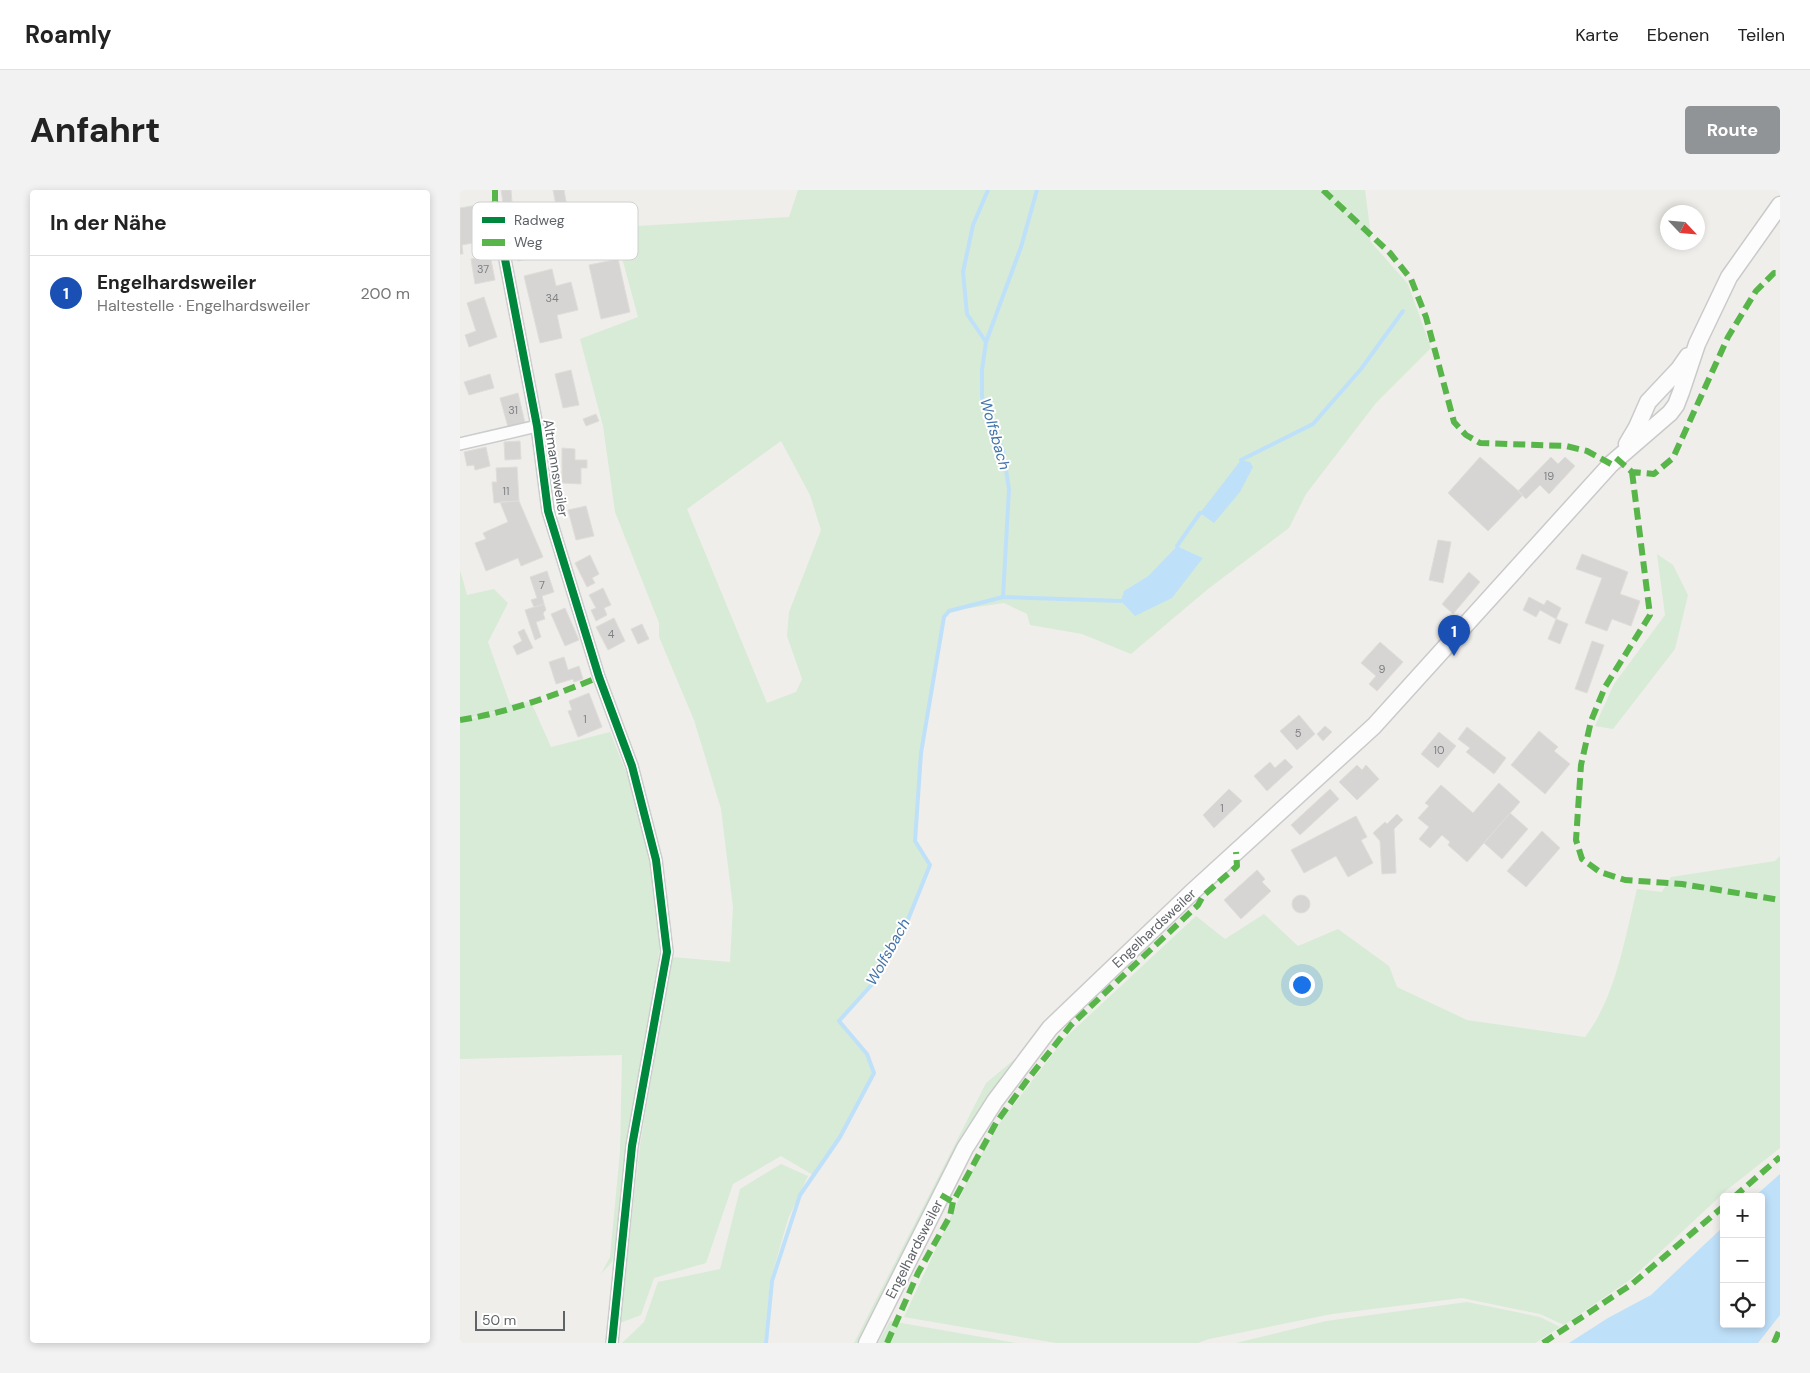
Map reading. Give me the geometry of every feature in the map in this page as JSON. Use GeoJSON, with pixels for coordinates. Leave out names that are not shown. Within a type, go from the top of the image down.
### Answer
{"type":"FeatureCollection","features":[{"type":"Feature","properties":{"kind":"main road"},"geometry":{"type":"LineString","coordinates":[[1696,344],[1729,277],[1780,205]]}},
{"type":"Feature","properties":{"kind":"main road","name":"Engelhardsweiler"},"geometry":{"type":"LineString","coordinates":[[867,1343],[965,1148],[995,1102],[1050,1028],[1183,901],[1374,726],[1616,458],[1630,440],[1648,402],[1679,369],[1696,344]]}},
{"type":"Feature","properties":{"kind":"main road","name":"Engelhardsweiler"},"geometry":{"type":"LineString","coordinates":[[1616,458],[1664,420],[1676,405],[1696,344]]}},
{"type":"Feature","properties":{"kind":"street","name":"Altmannsweiler"},"geometry":{"type":"LineString","coordinates":[[505,260],[537,426],[548,511],[596,668],[632,766],[656,860],[667,952],[632,1146],[612,1343]]}},
{"type":"Feature","properties":{"kind":"street","name":"Altmannsweiler"},"geometry":{"type":"LineString","coordinates":[[460,444],[537,426]]}},
{"type":"Feature","properties":{"kind":"green space"},"geometry":{"type":"Polygon","coordinates":[[[798,190],[1365,190],[1370,241],[1408,284],[1431,348],[1376,403],[1306,494],[1289,528],[1208,589],[1131,654],[1082,634],[1030,625],[1027,614],[1004,603],[949,611],[945,617],[921,753],[915,841],[930,865],[903,932],[875,981],[839,1021],[867,1054],[874,1073],[840,1137],[813,1175],[781,1156],[733,1184],[706,1263],[654,1278],[641,1315],[620,1323],[640,1145],[672,957],[730,962],[733,907],[721,809],[694,720],[659,637],[659,623],[615,512],[603,426],[580,339],[638,317],[623,260],[638,260],[638,226],[789,217],[798,190]],[[781,441],[687,509],[767,703],[796,692],[802,679],[787,636],[789,612],[821,530],[810,495],[781,441]],[[1177,546],[1148,576],[1124,591],[1203,558],[1177,546]]]}},
{"type":"Feature","properties":{"kind":"green space"},"geometry":{"type":"Polygon","coordinates":[[[1657,554],[1673,565],[1688,595],[1675,649],[1613,729],[1595,726],[1614,684],[1665,615],[1657,554]]]}},
{"type":"Feature","properties":{"kind":"green space"},"geometry":{"type":"Polygon","coordinates":[[[460,570],[467,595],[494,589],[508,603],[488,642],[510,704],[531,702],[551,747],[610,732],[630,782],[650,856],[661,931],[655,991],[629,1141],[614,1252],[612,1262],[601,1274],[610,1257],[620,1152],[622,1055],[460,1059],[460,722],[507,709],[460,720],[460,570]]]}},
{"type":"Feature","properties":{"kind":"green space"},"geometry":{"type":"Polygon","coordinates":[[[1780,856],[1780,1148],[1724,1193],[1720,1193],[1720,1196],[1631,1279],[1564,1325],[1540,1314],[1462,1298],[1332,1314],[1209,1339],[1198,1343],[1056,1343],[904,1317],[974,1167],[999,1124],[1065,1038],[1196,916],[1225,939],[1264,914],[1298,946],[1338,929],[1389,966],[1397,987],[1467,1020],[1585,1037],[1605,1004],[1612,985],[1637,889],[1662,892],[1671,877],[1775,861],[1780,856]]]}},
{"type":"Feature","properties":{"kind":"green space"},"geometry":{"type":"Polygon","coordinates":[[[1016,1058],[860,1343],[854,1343],[986,1083],[1016,1058]]]}},
{"type":"Feature","properties":{"kind":"green space"},"geometry":{"type":"Polygon","coordinates":[[[781,1164],[808,1176],[788,1219],[770,1282],[764,1343],[622,1343],[644,1322],[658,1282],[720,1269],[740,1189],[781,1164]]]}},
{"type":"Feature","properties":{"kind":"green space"},"geometry":{"type":"Polygon","coordinates":[[[1467,1302],[1540,1317],[1560,1327],[1535,1343],[1236,1343],[1326,1321],[1467,1302]]]}},
{"type":"Feature","properties":{"kind":"green space"},"geometry":{"type":"Polygon","coordinates":[[[890,1321],[1016,1343],[878,1343],[890,1321]]]}},
{"type":"Feature","properties":{"kind":"water"},"geometry":{"type":"Polygon","coordinates":[[[1241,460],[1250,462],[1253,467],[1240,492],[1214,523],[1200,513],[1241,460]]]}},
{"type":"Feature","properties":{"kind":"water"},"geometry":{"type":"Polygon","coordinates":[[[1177,546],[1203,558],[1172,598],[1135,616],[1121,601],[1124,591],[1148,576],[1177,546]]]}},
{"type":"Feature","properties":{"kind":"water"},"geometry":{"type":"Polygon","coordinates":[[[1780,1174],[1780,1315],[1758,1343],[1569,1343],[1608,1318],[1651,1295],[1720,1230],[1720,1328],[1765,1328],[1765,1193],[1759,1193],[1780,1174]]]}},
{"type":"Feature","properties":{"kind":"building"},"geometry":{"type":"Polygon","coordinates":[[[501,190],[511,190],[512,202],[503,202],[501,190]]]}},
{"type":"Feature","properties":{"kind":"building"},"geometry":{"type":"Polygon","coordinates":[[[553,190],[564,190],[566,202],[555,202],[553,190]]]}},
{"type":"Feature","properties":{"kind":"building"},"geometry":{"type":"Polygon","coordinates":[[[472,206],[472,243],[462,245],[463,254],[460,254],[460,208],[472,206]]]}},
{"type":"Feature","properties":{"kind":"building"},"geometry":{"type":"Polygon","coordinates":[[[471,259],[491,260],[495,280],[475,284],[471,259]]]}},
{"type":"Feature","properties":{"kind":"building"},"geometry":{"type":"Polygon","coordinates":[[[618,260],[630,312],[601,319],[589,265],[618,260]]]}},
{"type":"Feature","properties":{"kind":"building"},"geometry":{"type":"Polygon","coordinates":[[[552,269],[556,286],[571,282],[578,310],[557,315],[562,338],[540,343],[524,276],[552,269]]]}},
{"type":"Feature","properties":{"kind":"building"},"geometry":{"type":"Polygon","coordinates":[[[484,297],[497,337],[469,347],[465,335],[476,331],[467,303],[484,297]]]}},
{"type":"Feature","properties":{"kind":"building"},"geometry":{"type":"Polygon","coordinates":[[[571,370],[579,405],[563,408],[555,374],[571,370]]]}},
{"type":"Feature","properties":{"kind":"building"},"geometry":{"type":"Polygon","coordinates":[[[490,374],[494,388],[469,395],[464,382],[490,374]]]}},
{"type":"Feature","properties":{"kind":"building"},"geometry":{"type":"Polygon","coordinates":[[[518,393],[525,423],[508,427],[500,398],[518,393]]]}},
{"type":"Feature","properties":{"kind":"building"},"geometry":{"type":"Polygon","coordinates":[[[596,414],[599,421],[586,426],[583,419],[596,414]]]}},
{"type":"Feature","properties":{"kind":"building"},"geometry":{"type":"Polygon","coordinates":[[[520,441],[521,459],[505,460],[504,442],[520,441]]]}},
{"type":"Feature","properties":{"kind":"building"},"geometry":{"type":"Polygon","coordinates":[[[486,447],[490,466],[475,470],[474,465],[467,466],[464,452],[486,447]]]}},
{"type":"Feature","properties":{"kind":"building"},"geometry":{"type":"Polygon","coordinates":[[[562,448],[575,449],[575,460],[587,460],[587,468],[581,468],[581,484],[562,483],[562,448]]]}},
{"type":"Feature","properties":{"kind":"building"},"geometry":{"type":"Polygon","coordinates":[[[1480,457],[1523,495],[1488,531],[1448,493],[1480,457]]]}},
{"type":"Feature","properties":{"kind":"building"},"geometry":{"type":"Polygon","coordinates":[[[1551,457],[1558,464],[1565,457],[1575,466],[1549,494],[1540,485],[1526,499],[1518,491],[1551,457]]]}},
{"type":"Feature","properties":{"kind":"building"},"geometry":{"type":"Polygon","coordinates":[[[517,467],[519,501],[494,503],[492,482],[497,482],[496,468],[517,467]]]}},
{"type":"Feature","properties":{"kind":"building"},"geometry":{"type":"Polygon","coordinates":[[[519,501],[543,557],[521,566],[518,558],[486,571],[475,543],[486,539],[483,533],[508,522],[500,502],[519,501]]]}},
{"type":"Feature","properties":{"kind":"building"},"geometry":{"type":"Polygon","coordinates":[[[586,506],[594,536],[576,540],[568,510],[586,506]]]}},
{"type":"Feature","properties":{"kind":"building"},"geometry":{"type":"Polygon","coordinates":[[[1438,540],[1451,542],[1443,583],[1429,580],[1438,540]]]}},
{"type":"Feature","properties":{"kind":"building"},"geometry":{"type":"Polygon","coordinates":[[[1582,554],[1628,572],[1620,594],[1640,601],[1631,626],[1612,619],[1607,631],[1585,623],[1602,578],[1576,569],[1582,554]]]}},
{"type":"Feature","properties":{"kind":"building"},"geometry":{"type":"Polygon","coordinates":[[[590,555],[599,574],[592,578],[595,583],[587,587],[575,563],[590,555]]]}},
{"type":"Feature","properties":{"kind":"building"},"geometry":{"type":"Polygon","coordinates":[[[547,571],[554,592],[542,596],[544,604],[534,607],[531,600],[537,598],[530,577],[547,571]]]}},
{"type":"Feature","properties":{"kind":"building"},"geometry":{"type":"Polygon","coordinates":[[[1469,572],[1480,582],[1453,614],[1442,604],[1469,572]]]}},
{"type":"Feature","properties":{"kind":"building"},"geometry":{"type":"Polygon","coordinates":[[[603,588],[611,605],[604,608],[607,615],[596,621],[591,610],[596,608],[589,595],[603,588]]]}},
{"type":"Feature","properties":{"kind":"building"},"geometry":{"type":"Polygon","coordinates":[[[1529,597],[1544,605],[1547,600],[1561,608],[1556,619],[1540,610],[1536,617],[1523,610],[1529,597]]]}},
{"type":"Feature","properties":{"kind":"building"},"geometry":{"type":"Polygon","coordinates":[[[544,604],[546,610],[543,613],[545,619],[536,622],[541,637],[535,640],[525,610],[544,604]]]}},
{"type":"Feature","properties":{"kind":"building"},"geometry":{"type":"Polygon","coordinates":[[[565,608],[579,640],[565,646],[551,614],[565,608]]]}},
{"type":"Feature","properties":{"kind":"building"},"geometry":{"type":"Polygon","coordinates":[[[614,618],[625,641],[608,650],[596,627],[614,618]]]}},
{"type":"Feature","properties":{"kind":"building"},"geometry":{"type":"Polygon","coordinates":[[[1556,619],[1568,624],[1560,644],[1548,639],[1556,619]]]}},
{"type":"Feature","properties":{"kind":"building"},"geometry":{"type":"Polygon","coordinates":[[[642,624],[649,639],[638,644],[631,629],[642,624]]]}},
{"type":"Feature","properties":{"kind":"building"},"geometry":{"type":"Polygon","coordinates":[[[524,629],[533,648],[517,655],[513,646],[522,641],[518,632],[524,629]]]}},
{"type":"Feature","properties":{"kind":"building"},"geometry":{"type":"Polygon","coordinates":[[[1592,641],[1604,645],[1587,693],[1575,689],[1592,641]]]}},
{"type":"Feature","properties":{"kind":"building"},"geometry":{"type":"Polygon","coordinates":[[[1380,642],[1403,662],[1377,691],[1369,684],[1376,676],[1361,663],[1380,642]]]}},
{"type":"Feature","properties":{"kind":"building"},"geometry":{"type":"Polygon","coordinates":[[[564,657],[568,670],[579,666],[583,679],[574,682],[573,679],[556,684],[549,662],[564,657]]]}},
{"type":"Feature","properties":{"kind":"building"},"geometry":{"type":"Polygon","coordinates":[[[589,693],[602,727],[578,737],[568,711],[572,710],[569,701],[589,693]]]}},
{"type":"Feature","properties":{"kind":"building"},"geometry":{"type":"Polygon","coordinates":[[[1299,715],[1315,734],[1297,750],[1280,731],[1299,715]]]}},
{"type":"Feature","properties":{"kind":"building"},"geometry":{"type":"Polygon","coordinates":[[[1325,726],[1332,732],[1323,741],[1317,734],[1325,726]]]}},
{"type":"Feature","properties":{"kind":"building"},"geometry":{"type":"Polygon","coordinates":[[[1467,727],[1506,758],[1494,774],[1466,752],[1470,748],[1458,739],[1467,727]]]}},
{"type":"Feature","properties":{"kind":"building"},"geometry":{"type":"Polygon","coordinates":[[[1539,731],[1558,747],[1554,751],[1570,764],[1545,794],[1511,765],[1539,731]]]}},
{"type":"Feature","properties":{"kind":"building"},"geometry":{"type":"Polygon","coordinates":[[[1439,732],[1456,746],[1438,768],[1421,754],[1439,732]]]}},
{"type":"Feature","properties":{"kind":"building"},"geometry":{"type":"Polygon","coordinates":[[[1285,759],[1293,767],[1267,791],[1254,776],[1270,762],[1275,768],[1285,759]]]}},
{"type":"Feature","properties":{"kind":"building"},"geometry":{"type":"Polygon","coordinates":[[[1357,765],[1362,770],[1366,765],[1379,779],[1357,800],[1339,782],[1357,765]]]}},
{"type":"Feature","properties":{"kind":"building"},"geometry":{"type":"Polygon","coordinates":[[[1499,783],[1520,802],[1467,862],[1448,845],[1450,842],[1442,835],[1430,848],[1419,839],[1429,827],[1418,818],[1429,806],[1425,803],[1441,785],[1473,813],[1499,783]]]}},
{"type":"Feature","properties":{"kind":"building"},"geometry":{"type":"Polygon","coordinates":[[[1229,789],[1242,801],[1214,828],[1203,815],[1229,789]]]}},
{"type":"Feature","properties":{"kind":"building"},"geometry":{"type":"Polygon","coordinates":[[[1330,789],[1339,799],[1300,835],[1291,825],[1330,789]]]}},
{"type":"Feature","properties":{"kind":"building"},"geometry":{"type":"Polygon","coordinates":[[[1510,813],[1528,829],[1502,859],[1484,843],[1510,813]]]}},
{"type":"Feature","properties":{"kind":"building"},"geometry":{"type":"Polygon","coordinates":[[[1397,814],[1403,820],[1394,829],[1396,873],[1382,874],[1380,841],[1373,833],[1385,822],[1387,824],[1397,814]]]}},
{"type":"Feature","properties":{"kind":"building"},"geometry":{"type":"Polygon","coordinates":[[[1356,816],[1367,837],[1361,840],[1373,863],[1348,877],[1336,856],[1304,873],[1291,850],[1356,816]]]}},
{"type":"Feature","properties":{"kind":"building"},"geometry":{"type":"Polygon","coordinates":[[[1542,831],[1560,848],[1526,887],[1507,871],[1542,831]]]}},
{"type":"Feature","properties":{"kind":"building"},"geometry":{"type":"Polygon","coordinates":[[[1257,870],[1265,879],[1262,882],[1271,891],[1241,919],[1224,900],[1257,870]]]}},
{"type":"Feature","properties":{"kind":"building"},"geometry":{"type":"Polygon","coordinates":[[[1301,895],[1307,898],[1310,904],[1307,910],[1301,913],[1295,910],[1292,904],[1295,898],[1301,895]]]}},
{"type":"Feature","properties":{"kind":"waterway"},"geometry":{"type":"LineString","coordinates":[[986,342],[967,314],[963,272],[973,225],[988,190]]}},
{"type":"Feature","properties":{"kind":"waterway","name":"Wolfsbach"},"geometry":{"type":"LineString","coordinates":[[1003,597],[1009,489],[1003,451],[982,397],[982,370],[986,342],[1021,247],[1037,190]]}},
{"type":"Feature","properties":{"kind":"waterway"},"geometry":{"type":"LineString","coordinates":[[1241,460],[1313,424],[1361,369],[1403,311]]}},
{"type":"Feature","properties":{"kind":"waterway"},"geometry":{"type":"LineString","coordinates":[[1177,546],[1200,513]]}},
{"type":"Feature","properties":{"kind":"waterway","name":"Wolfsbach"},"geometry":{"type":"LineString","coordinates":[[766,1343],[772,1281],[800,1195],[840,1137],[874,1073],[867,1054],[839,1021],[875,981],[903,932],[930,865],[915,841],[921,753],[944,617],[949,611],[1003,597],[1121,601]]}},
{"type":"Feature","properties":{"kind":"marked path"},"geometry":{"type":"LineString","coordinates":[[495,190],[495,202]]}},
{"type":"Feature","properties":{"kind":"marked path"},"geometry":{"type":"LineString","coordinates":[[1323,190],[1390,253],[1411,279],[1426,317],[1454,422],[1466,435],[1480,443],[1566,446],[1587,451],[1611,464]]}},
{"type":"Feature","properties":{"kind":"marked path"},"geometry":{"type":"LineString","coordinates":[[1616,458],[1632,472],[1654,474],[1673,458],[1728,337],[1756,291],[1774,273],[1780,273]]}},
{"type":"Feature","properties":{"kind":"marked path"},"geometry":{"type":"LineString","coordinates":[[1632,472],[1650,615],[1605,687],[1591,721],[1581,765],[1576,840],[1582,859],[1600,872],[1625,880],[1682,884],[1780,900]]}},
{"type":"Feature","properties":{"kind":"marked path"},"geometry":{"type":"LineString","coordinates":[[460,720],[531,703],[599,677]]}},
{"type":"Feature","properties":{"kind":"marked path"},"geometry":{"type":"LineString","coordinates":[[887,1343],[918,1273],[950,1216],[953,1202],[996,1123],[1071,1025],[1198,905],[1203,896],[1237,866],[1236,852]]}},
{"type":"Feature","properties":{"kind":"marked path"},"geometry":{"type":"LineString","coordinates":[[1739,1193],[1780,1157]]}},
{"type":"Feature","properties":{"kind":"marked path"},"geometry":{"type":"LineString","coordinates":[[941,1195],[953,1202]]}},
{"type":"Feature","properties":{"kind":"marked path"},"geometry":{"type":"LineString","coordinates":[[1543,1343],[1632,1284],[1720,1209]]}},
{"type":"Feature","properties":{"kind":"marked path"},"geometry":{"type":"LineString","coordinates":[[1774,1343],[1780,1329]]}},
{"type":"Feature","properties":{"kind":"cycle path"},"geometry":{"type":"LineString","coordinates":[[505,260],[537,426],[548,511],[599,677],[632,766],[656,860],[667,952],[632,1146],[612,1343]]}},
{"type":"Feature","properties":{"kind":"place","name":"Engelhardsweiler"},"geometry":{"type":"Point","coordinates":[1454,656]}}]}
